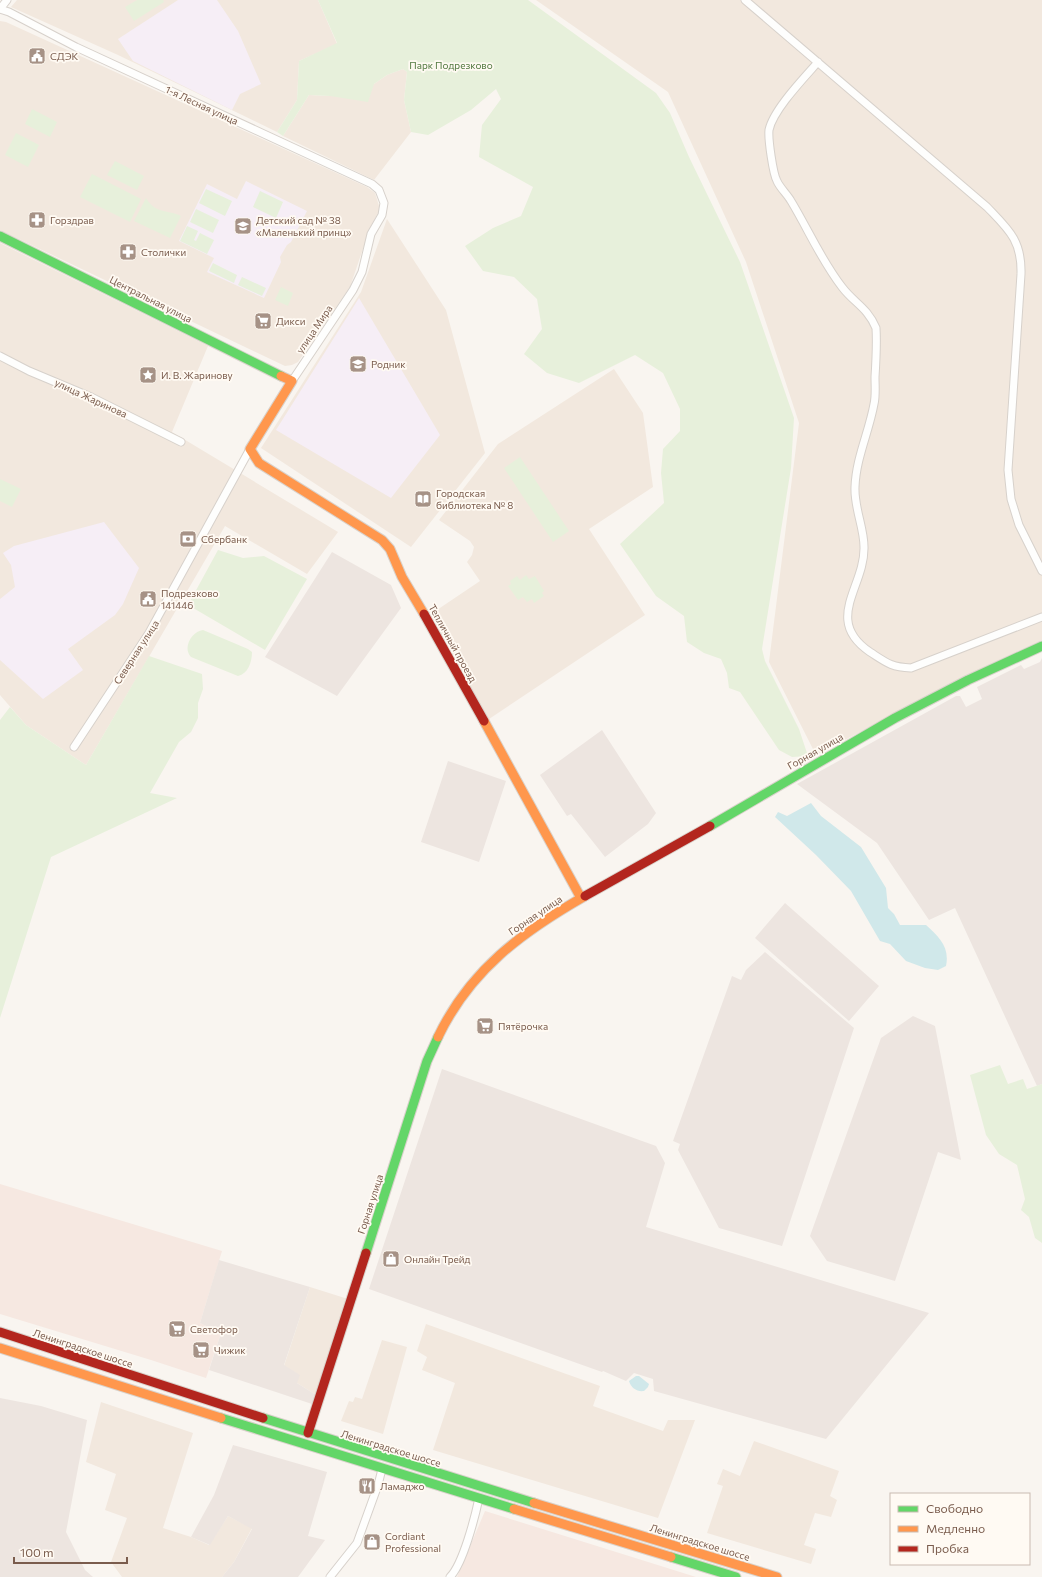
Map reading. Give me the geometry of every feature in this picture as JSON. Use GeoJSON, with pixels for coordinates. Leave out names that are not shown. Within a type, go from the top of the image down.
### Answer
{"type":"FeatureCollection","features":[{"type":"Feature","properties":{"kind":"main road","name":"Центральная улица"},"geometry":{"type":"LineString","coordinates":[[0,236],[292,381]]}},
{"type":"Feature","properties":{"kind":"main road","name":"улица Мира"},"geometry":{"type":"LineString","coordinates":[[250,449],[292,381]]}},
{"type":"Feature","properties":{"kind":"main road","name":"Тепличный проезд"},"geometry":{"type":"LineString","coordinates":[[250,449],[259,463],[382,540],[390,549],[402,577],[433,629],[581,898]]}},
{"type":"Feature","properties":{"kind":"main road","name":"Горная улица"},"geometry":{"type":"LineString","coordinates":[[308,1434],[427,1061],[439,1032],[459,1000],[477,976],[517,939],[581,898],[750,804],[810,766],[895,718],[1042,646]]}},
{"type":"Feature","properties":{"kind":"main road","name":"Ленинградское шоссе"},"geometry":{"type":"LineString","coordinates":[[0,1332],[308,1434],[777,1577]]}},
{"type":"Feature","properties":{"kind":"main road"},"geometry":{"type":"LineString","coordinates":[[0,1348],[382,1469],[736,1577]]}},
{"type":"Feature","properties":{"kind":"street"},"geometry":{"type":"LineString","coordinates":[[0,9],[7,0]]}},
{"type":"Feature","properties":{"kind":"street"},"geometry":{"type":"LineString","coordinates":[[745,0],[986,206],[1008,228],[1019,248],[1021,274],[1009,477],[1010,499],[1019,525],[1042,571]]}},
{"type":"Feature","properties":{"kind":"street","name":"1-я Лесная улица"},"geometry":{"type":"LineString","coordinates":[[0,9],[9,12],[76,47],[372,184],[379,190],[384,203],[382,215]]}},
{"type":"Feature","properties":{"kind":"street"},"geometry":{"type":"LineString","coordinates":[[818,62],[777,112],[769,130],[769,143],[776,180],[790,199],[825,263],[843,288],[871,317],[876,328],[874,403],[860,456],[855,487],[856,506],[864,547],[862,566],[847,609],[848,622],[853,634],[861,645],[895,667],[911,668],[1042,617]]}},
{"type":"Feature","properties":{"kind":"street","name":"улица Мира"},"geometry":{"type":"LineString","coordinates":[[292,381],[353,290],[362,272],[371,234],[382,215]]}},
{"type":"Feature","properties":{"kind":"street","name":"улица Жаринова"},"geometry":{"type":"LineString","coordinates":[[0,356],[92,397],[181,442]]}},
{"type":"Feature","properties":{"kind":"street","name":"Северная улица"},"geometry":{"type":"LineString","coordinates":[[74,747],[149,633],[250,449]]}},
{"type":"Feature","properties":{"kind":"street"},"geometry":{"type":"LineString","coordinates":[[330,1577],[357,1543],[378,1485],[382,1469]]}},
{"type":"Feature","properties":{"kind":"street"},"geometry":{"type":"LineString","coordinates":[[450,1577],[458,1565],[473,1524],[479,1498]]}},
{"type":"Feature","properties":{"kind":"shaded area"},"geometry":{"type":"Polygon","coordinates":[[[17,0],[318,0],[337,44],[299,61],[297,100],[277,132],[118,55],[11,7],[17,0]]]}},
{"type":"Feature","properties":{"kind":"shaded area"},"geometry":{"type":"Polygon","coordinates":[[[178,0],[217,0],[238,31],[261,84],[240,94],[232,110],[133,61],[118,39],[178,0]]]}},
{"type":"Feature","properties":{"kind":"shaded area"},"geometry":{"type":"Polygon","coordinates":[[[536,0],[1042,0],[1042,640],[986,666],[816,755],[769,662],[799,423],[746,262],[668,92],[536,0]]]}},
{"type":"Feature","properties":{"kind":"shaded area"},"geometry":{"type":"Polygon","coordinates":[[[0,21],[6,22],[367,187],[375,193],[380,209],[370,228],[350,287],[298,362],[285,366],[0,230],[0,21]]]}},
{"type":"Feature","properties":{"kind":"shaded area"},"geometry":{"type":"Polygon","coordinates":[[[403,69],[407,72],[404,100],[411,132],[374,180],[283,136],[309,95],[330,96],[374,84],[387,75],[403,69]]]}},
{"type":"Feature","properties":{"kind":"shaded area","name":"Детский сад № 38 «Маленький принц»"},"geometry":{"type":"Polygon","coordinates":[[[246,181],[307,211],[291,242],[287,245],[280,257],[281,262],[264,298],[207,272],[214,258],[179,241],[207,184],[237,199],[246,181]]]}},
{"type":"Feature","properties":{"kind":"shaded area"},"geometry":{"type":"Polygon","coordinates":[[[387,219],[446,310],[485,453],[411,547],[261,448],[361,292],[387,219]]]}},
{"type":"Feature","properties":{"kind":"shaded area"},"geometry":{"type":"Polygon","coordinates":[[[0,243],[208,346],[172,432],[338,532],[307,574],[225,526],[86,765],[26,725],[0,695],[0,243]]]}},
{"type":"Feature","properties":{"kind":"shaded area","name":"Родник"},"geometry":{"type":"Polygon","coordinates":[[[359,298],[440,435],[391,498],[276,430],[359,298]]]}},
{"type":"Feature","properties":{"kind":"shaded area"},"geometry":{"type":"Polygon","coordinates":[[[614,369],[643,413],[653,487],[589,529],[645,615],[489,719],[428,616],[480,581],[467,562],[472,555],[474,547],[470,541],[439,520],[498,444],[614,369]]]}},
{"type":"Feature","properties":{"kind":"shaded area"},"geometry":{"type":"Polygon","coordinates":[[[104,522],[139,568],[123,604],[115,615],[68,649],[83,670],[43,699],[0,660],[0,599],[15,587],[11,565],[3,553],[14,546],[104,522]]]}},
{"type":"Feature","properties":{"kind":"shaded area"},"geometry":{"type":"Polygon","coordinates":[[[332,552],[391,585],[401,608],[337,696],[265,657],[332,552]]]}},
{"type":"Feature","properties":{"kind":"shaded area"},"geometry":{"type":"Polygon","coordinates":[[[1042,658],[1042,1084],[1037,1086],[955,908],[929,920],[877,843],[797,784],[956,696],[960,696],[966,707],[982,699],[977,687],[1021,665],[1024,669],[1040,662],[1042,658]]]}},
{"type":"Feature","properties":{"kind":"shaded area"},"geometry":{"type":"Polygon","coordinates":[[[602,730],[656,813],[648,824],[605,857],[571,814],[567,816],[540,775],[602,730]]]}},
{"type":"Feature","properties":{"kind":"shaded area"},"geometry":{"type":"Polygon","coordinates":[[[448,761],[506,781],[479,862],[421,842],[448,761]]]}},
{"type":"Feature","properties":{"kind":"shaded area"},"geometry":{"type":"Polygon","coordinates":[[[785,903],[879,986],[849,1021],[755,938],[785,903]]]}},
{"type":"Feature","properties":{"kind":"shaded area"},"geometry":{"type":"Polygon","coordinates":[[[765,952],[854,1028],[782,1246],[719,1228],[678,1150],[680,1144],[673,1141],[732,976],[741,980],[746,970],[765,952]]]}},
{"type":"Feature","properties":{"kind":"shaded area"},"geometry":{"type":"Polygon","coordinates":[[[913,1016],[935,1026],[961,1160],[938,1152],[895,1281],[827,1261],[810,1236],[881,1038],[913,1016]]]}},
{"type":"Feature","properties":{"kind":"shaded area"},"geometry":{"type":"Polygon","coordinates":[[[442,1069],[656,1146],[665,1163],[646,1227],[929,1313],[826,1439],[654,1391],[653,1379],[634,1373],[626,1381],[603,1371],[602,1372],[369,1289],[442,1069]]]}},
{"type":"Feature","properties":{"kind":"shaded area"},"geometry":{"type":"Polygon","coordinates":[[[0,1184],[222,1251],[200,1323],[221,1333],[206,1378],[0,1314],[0,1184]]]}},
{"type":"Feature","properties":{"kind":"shaded area"},"geometry":{"type":"Polygon","coordinates":[[[219,1260],[310,1287],[284,1365],[300,1375],[297,1383],[316,1395],[312,1404],[209,1370],[221,1333],[200,1323],[219,1260]]]}},
{"type":"Feature","properties":{"kind":"shaded area"},"geometry":{"type":"Polygon","coordinates":[[[310,1287],[348,1299],[316,1395],[297,1383],[284,1366],[310,1287]]]}},
{"type":"Feature","properties":{"kind":"shaded area"},"geometry":{"type":"Polygon","coordinates":[[[426,1324],[600,1386],[593,1406],[663,1431],[668,1420],[695,1420],[658,1518],[433,1450],[455,1383],[422,1370],[427,1357],[417,1351],[426,1324]]]}},
{"type":"Feature","properties":{"kind":"shaded area"},"geometry":{"type":"Polygon","coordinates":[[[382,1340],[407,1347],[383,1434],[341,1421],[349,1401],[353,1402],[355,1397],[362,1399],[382,1340]]]}},
{"type":"Feature","properties":{"kind":"shaded area"},"geometry":{"type":"Polygon","coordinates":[[[0,1398],[41,1406],[87,1420],[66,1532],[85,1570],[93,1577],[0,1577],[0,1398]]]}},
{"type":"Feature","properties":{"kind":"shaded area"},"geometry":{"type":"Polygon","coordinates":[[[101,1402],[193,1433],[163,1528],[191,1537],[209,1545],[228,1516],[252,1528],[234,1562],[222,1577],[122,1577],[111,1562],[127,1518],[105,1510],[116,1474],[86,1462],[101,1402]]]}},
{"type":"Feature","properties":{"kind":"shaded area"},"geometry":{"type":"Polygon","coordinates":[[[754,1441],[839,1471],[830,1496],[837,1500],[831,1517],[815,1513],[804,1545],[816,1549],[811,1564],[707,1533],[723,1486],[717,1484],[723,1469],[740,1476],[754,1441]]]}},
{"type":"Feature","properties":{"kind":"shaded area"},"geometry":{"type":"Polygon","coordinates":[[[233,1445],[327,1472],[308,1536],[325,1540],[298,1577],[222,1577],[234,1562],[252,1529],[228,1516],[210,1545],[191,1537],[214,1495],[233,1445]]]}},
{"type":"Feature","properties":{"kind":"shaded area"},"geometry":{"type":"Polygon","coordinates":[[[485,1511],[696,1577],[457,1577],[485,1511]]]}},
{"type":"Feature","properties":{"kind":"green space"},"geometry":{"type":"Polygon","coordinates":[[[137,0],[163,0],[164,2],[134,21],[125,7],[137,0]]]}},
{"type":"Feature","properties":{"kind":"green space","name":"Парк Подрезково"},"geometry":{"type":"Polygon","coordinates":[[[318,0],[528,0],[656,93],[670,113],[689,157],[740,262],[794,418],[791,468],[762,649],[765,661],[799,729],[808,756],[792,757],[779,750],[740,692],[729,688],[727,673],[721,659],[704,653],[687,642],[684,616],[656,596],[620,544],[664,503],[661,473],[663,449],[680,431],[680,409],[663,373],[635,355],[579,383],[547,373],[524,354],[542,329],[537,299],[514,277],[483,271],[465,246],[493,228],[521,216],[533,187],[479,157],[482,125],[501,99],[496,89],[471,110],[428,135],[411,132],[404,100],[407,72],[403,69],[387,75],[374,84],[368,102],[330,96],[309,95],[283,136],[277,132],[297,100],[299,61],[337,43],[318,0]]]}},
{"type":"Feature","properties":{"kind":"green space"},"geometry":{"type":"Polygon","coordinates":[[[32,109],[57,122],[50,137],[25,124],[32,109]]]}},
{"type":"Feature","properties":{"kind":"green space"},"geometry":{"type":"Polygon","coordinates":[[[16,133],[39,145],[28,167],[5,155],[16,133]]]}},
{"type":"Feature","properties":{"kind":"green space"},"geometry":{"type":"Polygon","coordinates":[[[115,161],[144,176],[137,190],[107,175],[115,161]]]}},
{"type":"Feature","properties":{"kind":"green space"},"geometry":{"type":"Polygon","coordinates":[[[92,174],[141,199],[130,222],[80,197],[92,174]]]}},
{"type":"Feature","properties":{"kind":"green space"},"geometry":{"type":"Polygon","coordinates":[[[206,189],[232,201],[225,216],[199,203],[206,189]]]}},
{"type":"Feature","properties":{"kind":"green space"},"geometry":{"type":"Polygon","coordinates":[[[260,191],[283,202],[276,218],[253,207],[260,191]]]}},
{"type":"Feature","properties":{"kind":"green space"},"geometry":{"type":"Polygon","coordinates":[[[146,198],[154,207],[162,211],[181,216],[170,238],[134,221],[146,198]]]}},
{"type":"Feature","properties":{"kind":"green space"},"geometry":{"type":"Polygon","coordinates":[[[196,209],[219,220],[213,233],[190,222],[196,209]]]}},
{"type":"Feature","properties":{"kind":"green space"},"geometry":{"type":"Polygon","coordinates":[[[187,226],[198,231],[194,240],[196,241],[200,233],[214,240],[207,254],[180,241],[187,226]]]}},
{"type":"Feature","properties":{"kind":"green space"},"geometry":{"type":"Polygon","coordinates":[[[213,263],[237,275],[234,283],[209,271],[213,263]]]}},
{"type":"Feature","properties":{"kind":"green space"},"geometry":{"type":"Polygon","coordinates":[[[242,277],[266,288],[262,296],[238,285],[242,277]]]}},
{"type":"Feature","properties":{"kind":"green space"},"geometry":{"type":"Polygon","coordinates":[[[281,287],[293,293],[288,306],[275,300],[281,287]]]}},
{"type":"Feature","properties":{"kind":"green space"},"geometry":{"type":"Polygon","coordinates":[[[520,457],[569,531],[553,542],[504,468],[520,457]]]}},
{"type":"Feature","properties":{"kind":"green space"},"geometry":{"type":"Polygon","coordinates":[[[0,479],[21,489],[12,507],[0,501],[0,479]]]}},
{"type":"Feature","properties":{"kind":"green space"},"geometry":{"type":"Polygon","coordinates":[[[218,550],[243,558],[264,556],[307,579],[265,650],[188,605],[218,550]]]}},
{"type":"Feature","properties":{"kind":"green space"},"geometry":{"type":"Polygon","coordinates":[[[526,575],[529,579],[535,576],[544,591],[542,593],[544,596],[534,603],[532,599],[527,602],[523,597],[518,600],[508,586],[511,584],[510,581],[517,576],[520,580],[526,575]]]}},
{"type":"Feature","properties":{"kind":"green space"},"geometry":{"type":"Polygon","coordinates":[[[203,630],[252,652],[247,670],[238,676],[191,657],[188,653],[188,645],[190,640],[195,633],[203,630]]]}},
{"type":"Feature","properties":{"kind":"green space"},"geometry":{"type":"Polygon","coordinates":[[[149,656],[202,674],[203,689],[198,703],[198,718],[191,732],[179,742],[150,793],[177,798],[51,857],[0,1018],[0,720],[10,707],[26,725],[86,765],[149,656]]]}},
{"type":"Feature","properties":{"kind":"green space"},"geometry":{"type":"Polygon","coordinates":[[[1000,1065],[1008,1084],[1023,1079],[1027,1089],[1042,1084],[1042,1243],[1035,1238],[1029,1217],[1021,1210],[1025,1199],[1017,1165],[999,1154],[986,1135],[970,1075],[1000,1065]]]}},
{"type":"Feature","properties":{"kind":"water"},"geometry":{"type":"Polygon","coordinates":[[[811,803],[821,816],[861,847],[886,888],[888,908],[894,914],[900,925],[926,925],[939,938],[945,948],[947,959],[946,966],[938,970],[925,968],[906,961],[890,944],[880,941],[851,891],[816,855],[775,817],[778,812],[787,816],[811,803]]]}},
{"type":"Feature","properties":{"kind":"water"},"geometry":{"type":"Polygon","coordinates":[[[636,1376],[639,1376],[649,1384],[644,1391],[633,1388],[630,1383],[629,1381],[636,1376]]]}},
{"type":"Feature","properties":{"kind":"traffic: fast"},"geometry":{"type":"LineString","coordinates":[[0,236],[281,376]]}},
{"type":"Feature","properties":{"kind":"traffic: fast"},"geometry":{"type":"LineString","coordinates":[[710,826],[895,718],[968,680],[1042,646]]}},
{"type":"Feature","properties":{"kind":"traffic: fast"},"geometry":{"type":"LineString","coordinates":[[366,1253],[427,1061],[438,1037]]}},
{"type":"Feature","properties":{"kind":"traffic: fast"},"geometry":{"type":"LineString","coordinates":[[221,1418],[514,1509]]}},
{"type":"Feature","properties":{"kind":"traffic: fast"},"geometry":{"type":"LineString","coordinates":[[263,1418],[534,1503]]}},
{"type":"Feature","properties":{"kind":"traffic: fast"},"geometry":{"type":"LineString","coordinates":[[671,1557],[736,1577]]}},
{"type":"Feature","properties":{"kind":"traffic: slow"},"geometry":{"type":"LineString","coordinates":[[281,376],[292,381],[250,449],[259,463],[382,540],[390,549],[402,577],[424,614]]}},
{"type":"Feature","properties":{"kind":"traffic: slow"},"geometry":{"type":"LineString","coordinates":[[484,721],[581,898]]}},
{"type":"Feature","properties":{"kind":"traffic: slow"},"geometry":{"type":"LineString","coordinates":[[438,1037],[451,1013],[482,972],[519,939],[585,896]]}},
{"type":"Feature","properties":{"kind":"traffic: slow"},"geometry":{"type":"LineString","coordinates":[[0,1348],[221,1418]]}},
{"type":"Feature","properties":{"kind":"traffic: slow"},"geometry":{"type":"LineString","coordinates":[[534,1503],[777,1577]]}},
{"type":"Feature","properties":{"kind":"traffic: slow"},"geometry":{"type":"LineString","coordinates":[[514,1509],[671,1557]]}},
{"type":"Feature","properties":{"kind":"traffic: jam"},"geometry":{"type":"LineString","coordinates":[[424,614],[484,721]]}},
{"type":"Feature","properties":{"kind":"traffic: jam"},"geometry":{"type":"LineString","coordinates":[[585,896],[710,826]]}},
{"type":"Feature","properties":{"kind":"traffic: jam"},"geometry":{"type":"LineString","coordinates":[[308,1433],[366,1253]]}},
{"type":"Feature","properties":{"kind":"traffic: jam"},"geometry":{"type":"LineString","coordinates":[[0,1332],[263,1418]]}},
{"type":"Feature","properties":{"kind":"place","name":"СДЭК"},"geometry":{"type":"Point","coordinates":[37,56]}},
{"type":"Feature","properties":{"kind":"place","name":"Горздрав"},"geometry":{"type":"Point","coordinates":[37,220]}},
{"type":"Feature","properties":{"kind":"place","name":"Детский сад № 38 «Маленький принц»"},"geometry":{"type":"Point","coordinates":[243,226]}},
{"type":"Feature","properties":{"kind":"place","name":"Столички"},"geometry":{"type":"Point","coordinates":[128,252]}},
{"type":"Feature","properties":{"kind":"place","name":"Дикси"},"geometry":{"type":"Point","coordinates":[263,321]}},
{"type":"Feature","properties":{"kind":"place","name":"Родник"},"geometry":{"type":"Point","coordinates":[358,364]}},
{"type":"Feature","properties":{"kind":"place","name":"И. В. Жаринову"},"geometry":{"type":"Point","coordinates":[148,375]}},
{"type":"Feature","properties":{"kind":"place","name":"Городская библиотека № 8"},"geometry":{"type":"Point","coordinates":[423,499]}},
{"type":"Feature","properties":{"kind":"place","name":"Сбербанк"},"geometry":{"type":"Point","coordinates":[188,539]}},
{"type":"Feature","properties":{"kind":"place","name":"Подрезково 141446"},"geometry":{"type":"Point","coordinates":[148,599]}},
{"type":"Feature","properties":{"kind":"place","name":"Пятёрочка"},"geometry":{"type":"Point","coordinates":[485,1026]}},
{"type":"Feature","properties":{"kind":"place","name":"Онлайн Трейд"},"geometry":{"type":"Point","coordinates":[391,1259]}},
{"type":"Feature","properties":{"kind":"place","name":"Светофор"},"geometry":{"type":"Point","coordinates":[177,1329]}},
{"type":"Feature","properties":{"kind":"place","name":"Чижик"},"geometry":{"type":"Point","coordinates":[201,1350]}},
{"type":"Feature","properties":{"kind":"place","name":"Ламаджо"},"geometry":{"type":"Point","coordinates":[367,1486]}},
{"type":"Feature","properties":{"kind":"place","name":"Cordiant Professional"},"geometry":{"type":"Point","coordinates":[372,1542]}}]}
